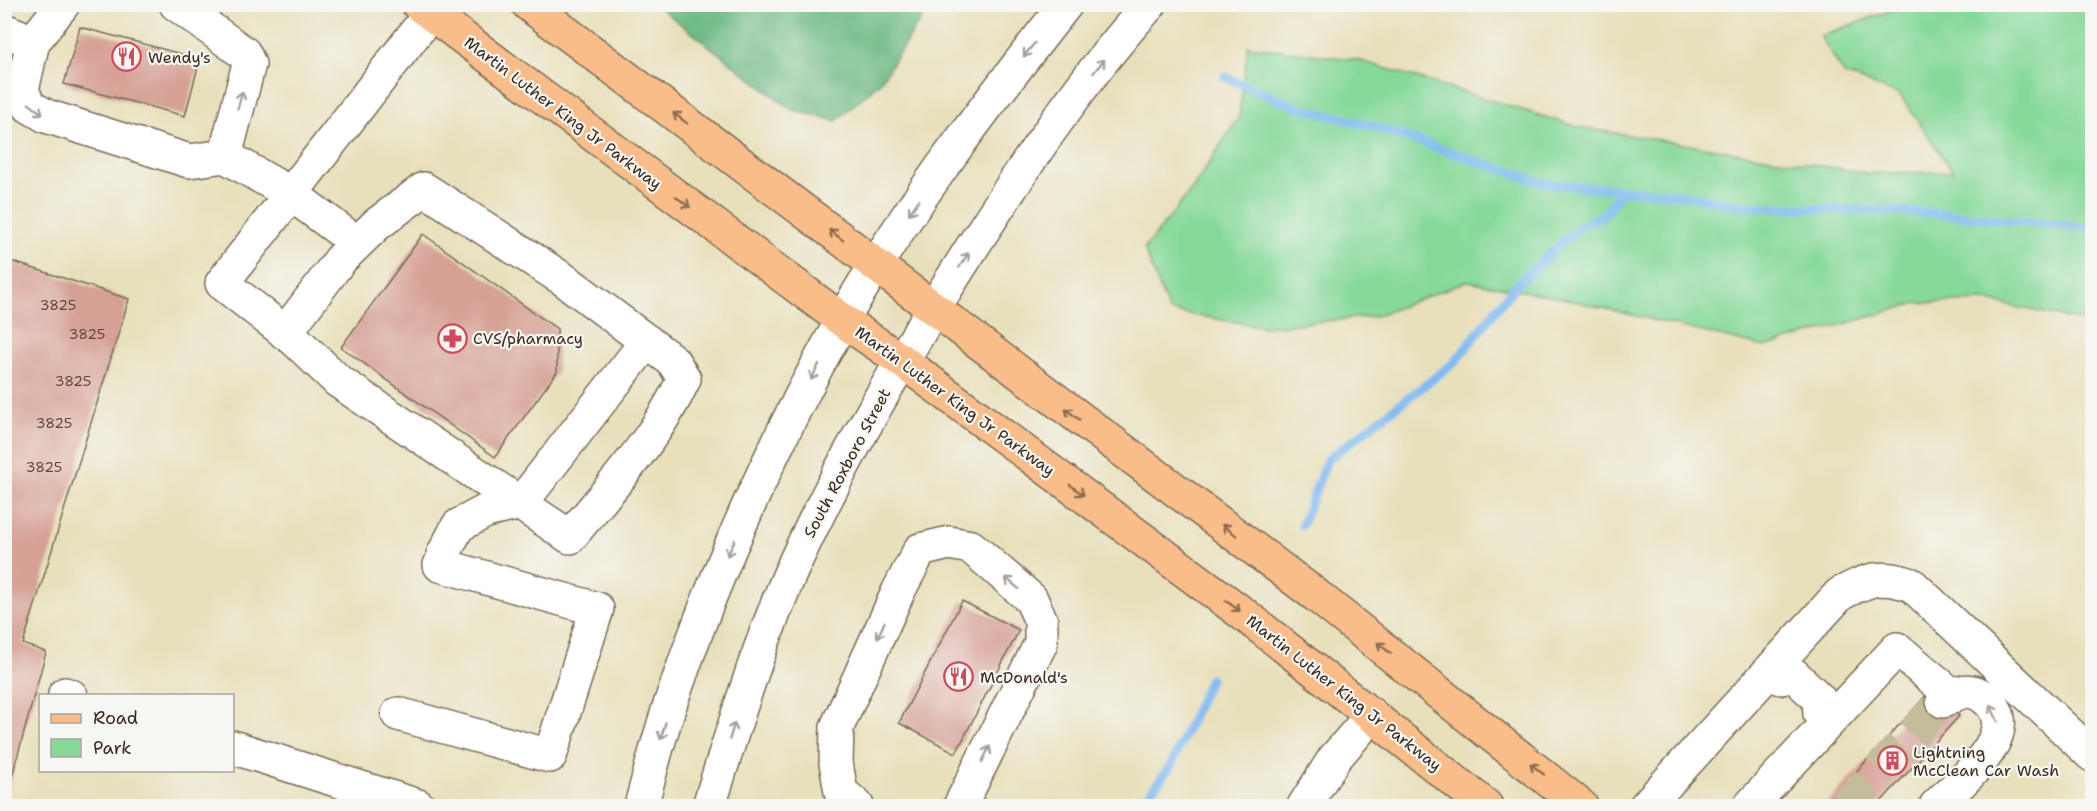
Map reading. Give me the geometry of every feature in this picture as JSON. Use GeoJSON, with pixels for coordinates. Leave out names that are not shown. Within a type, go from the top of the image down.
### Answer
{"type":"FeatureCollection","features":[{"type":"Feature","properties":{"kind":"main road"},"geometry":{"type":"LineString","coordinates":[[528,4],[1317,596],[1581,807]]}},
{"type":"Feature","properties":{"kind":"main road","name":"Martin Luther King Jr Parkway"},"geometry":{"type":"LineString","coordinates":[[424,9],[842,320],[902,361],[1246,616],[1485,807]]}},
{"type":"Feature","properties":{"kind":"street"},"geometry":{"type":"LineString","coordinates":[[63,4],[19,36],[22,90],[29,106],[46,116],[189,161],[225,156],[291,194],[357,243]]}},
{"type":"Feature","properties":{"kind":"street"},"geometry":{"type":"LineString","coordinates":[[176,4],[244,53],[249,64],[225,156]]}},
{"type":"Feature","properties":{"kind":"street"},"geometry":{"type":"LineString","coordinates":[[641,807],[672,698],[712,589],[780,441],[842,320],[876,265],[997,91],[1066,4]]}},
{"type":"Feature","properties":{"kind":"street","name":"South Roxboro Street"},"geometry":{"type":"LineString","coordinates":[[709,807],[738,711],[797,560],[859,432],[932,309],[1049,129],[1150,4]]}},
{"type":"Feature","properties":{"kind":"street"},"geometry":{"type":"LineString","coordinates":[[285,333],[341,258],[376,225],[424,189],[566,281],[673,361],[684,379],[674,400],[622,474],[570,537],[338,381],[295,340],[285,333],[222,283],[291,194],[424,9]]}},
{"type":"Feature","properties":{"kind":"street"},"geometry":{"type":"LineString","coordinates":[[398,714],[550,756],[597,609],[442,560],[458,526],[486,511],[521,503],[647,341]]}},
{"type":"Feature","properties":{"kind":"street"},"geometry":{"type":"LineString","coordinates":[[857,807],[841,792],[836,762],[837,728],[920,550],[949,543],[970,548],[1031,599],[1041,621],[1041,643],[960,807]]}},
{"type":"Feature","properties":{"kind":"street"},"geometry":{"type":"LineString","coordinates":[[1646,807],[1776,675],[1840,594],[1868,580],[1892,578],[1912,585],[2092,755]]}},
{"type":"Feature","properties":{"kind":"street"},"geometry":{"type":"LineString","coordinates":[[1750,807],[1825,717],[1897,649],[1947,698],[1960,690],[1975,692],[1987,699],[1996,713],[2000,727],[1992,747],[1936,807]]}},
{"type":"Feature","properties":{"kind":"street"},"geometry":{"type":"LineString","coordinates":[[1776,675],[1782,694],[1806,716],[1825,717]]}},
{"type":"Feature","properties":{"kind":"street"},"geometry":{"type":"LineString","coordinates":[[1304,807],[1334,759],[1372,715]]}},
{"type":"Feature","properties":{"kind":"street"},"geometry":{"type":"LineString","coordinates":[[234,748],[418,807]]}},
{"type":"Feature","properties":{"kind":"green space"},"geometry":{"type":"Polygon","coordinates":[[[1909,4],[2092,5],[2092,323],[1988,301],[1917,303],[1765,347],[1562,298],[1467,281],[1376,316],[1266,327],[1169,311],[1144,249],[1193,188],[1239,117],[1248,46],[1358,60],[1578,127],[1866,173],[1953,172],[1900,95],[1844,74],[1820,36],[1909,4]]]}},
{"type":"Feature","properties":{"kind":"green space"},"geometry":{"type":"Polygon","coordinates":[[[656,5],[930,5],[880,82],[836,121],[792,110],[656,5]]]}},
{"type":"Feature","properties":{"kind":"building"},"geometry":{"type":"Polygon","coordinates":[[[80,27],[200,59],[185,116],[64,84],[80,27]]]}},
{"type":"Feature","properties":{"kind":"building","name":"CVS/pharmacy"},"geometry":{"type":"Polygon","coordinates":[[[423,234],[557,329],[557,372],[495,457],[341,347],[423,234]]]}},
{"type":"Feature","properties":{"kind":"building"},"geometry":{"type":"Polygon","coordinates":[[[4,259],[129,299],[23,644],[46,652],[5,802],[4,259]]]}},
{"type":"Feature","properties":{"kind":"building","name":"McDonald's"},"geometry":{"type":"Polygon","coordinates":[[[962,601],[1019,630],[956,753],[899,723],[962,601]]]}},
{"type":"Feature","properties":{"kind":"building","name":"Lightning McClean Car Wash"},"geometry":{"type":"Polygon","coordinates":[[[1931,690],[1959,716],[1877,806],[1825,806],[1931,690]]]}},
{"type":"Feature","properties":{"kind":"waterway"},"geometry":{"type":"LineString","coordinates":[[1225,77],[1294,106],[1375,127],[1547,184],[1677,194],[1746,206],[1932,213],[2092,228]]}},
{"type":"Feature","properties":{"kind":"waterway"},"geometry":{"type":"LineString","coordinates":[[1302,525],[1327,460],[1455,362],[1515,286],[1580,226],[1604,215],[1622,190]]}},
{"type":"Feature","properties":{"kind":"waterway"},"geometry":{"type":"LineString","coordinates":[[1140,806],[1170,767],[1210,679]]}},
{"type":"Feature","properties":{"kind":"tunnel"},"geometry":{"type":"LineString","coordinates":[[1845,806],[1943,701]]}},
{"type":"Feature","properties":{"kind":"place","name":"Wendy's"},"geometry":{"type":"Point","coordinates":[127,57]}},
{"type":"Feature","properties":{"kind":"place","name":"CVS/pharmacy"},"geometry":{"type":"Point","coordinates":[452,338]}},
{"type":"Feature","properties":{"kind":"place","name":"McDonald's"},"geometry":{"type":"Point","coordinates":[959,677]}},
{"type":"Feature","properties":{"kind":"place","name":"Lightning McClean Car Wash"},"geometry":{"type":"Point","coordinates":[1892,761]}}]}
